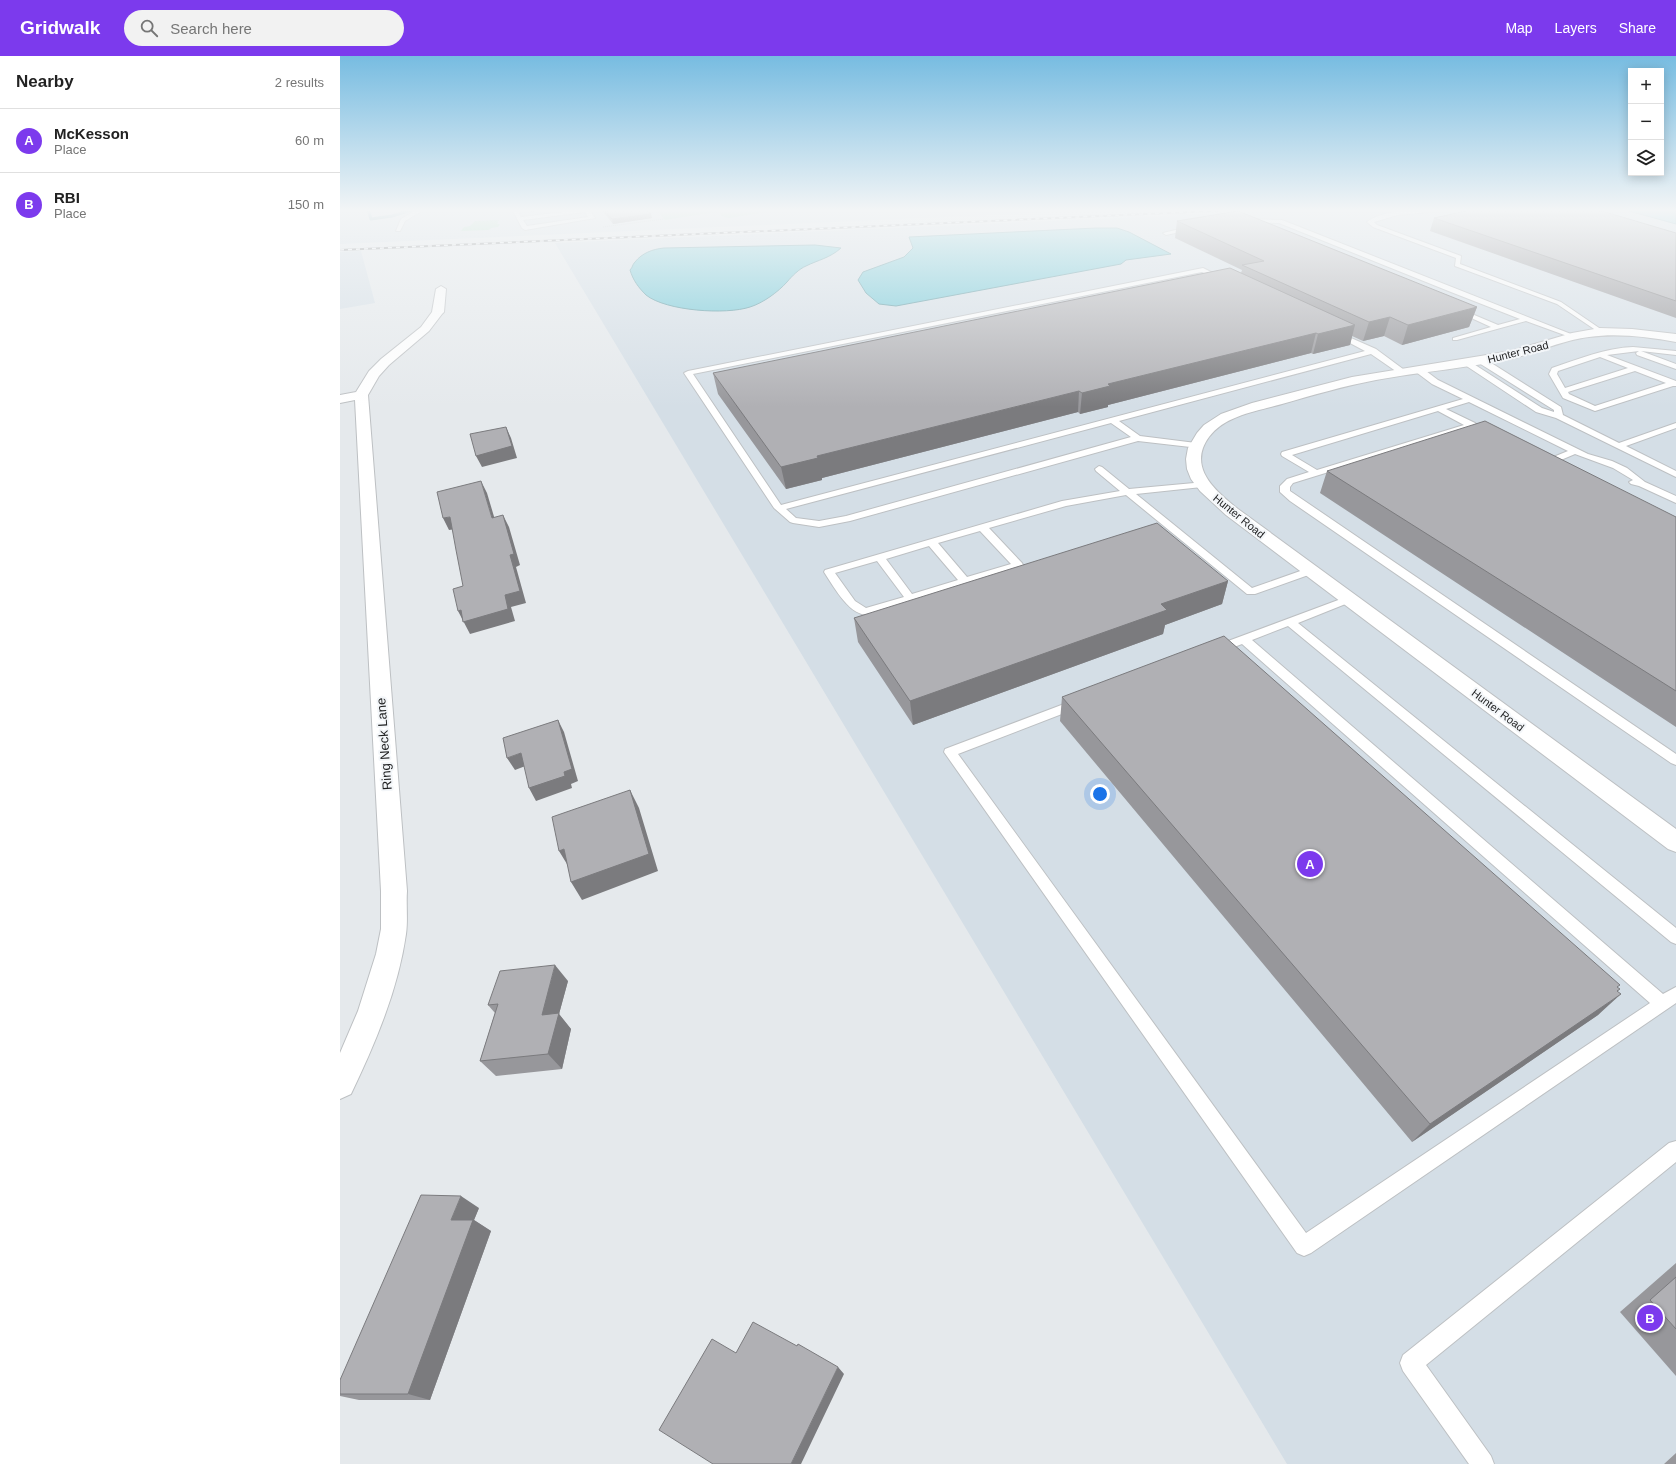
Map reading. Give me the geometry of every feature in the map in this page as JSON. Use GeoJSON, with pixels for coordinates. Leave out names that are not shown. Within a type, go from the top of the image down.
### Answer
{"type":"FeatureCollection","features":[{"type":"Feature","properties":{"kind":"street"},"geometry":{"type":"LineString","coordinates":[[340,399],[361,395],[374,374],[385,362],[425,329],[438,312],[440,289]]}},
{"type":"Feature","properties":{"kind":"street","name":"Hunter Road"},"geometry":{"type":"LineString","coordinates":[[1676,343],[1628,332],[1602,332],[1572,336],[1540,347],[1474,362],[1348,382],[1248,409],[1214,424],[1202,435],[1192,458],[1194,468],[1202,484],[1215,498],[1232,512],[1676,842]]}},
{"type":"Feature","properties":{"kind":"street","name":"Ring Neck Lane"},"geometry":{"type":"LineString","coordinates":[[340,1084],[372,1014],[379,993],[393,933],[394,891],[361,395]]}},
{"type":"Feature","properties":{"kind":"lane"},"geometry":{"type":"LineString","coordinates":[[1180,275],[688,373],[779,508],[793,520],[819,524],[847,519],[1138,438],[1196,446]]}},
{"type":"Feature","properties":{"kind":"lane"},"geometry":{"type":"LineString","coordinates":[[1213,275],[1232,284]]}},
{"type":"Feature","properties":{"kind":"lane"},"geometry":{"type":"LineString","coordinates":[[1413,275],[1572,336]]}},
{"type":"Feature","properties":{"kind":"lane"},"geometry":{"type":"LineString","coordinates":[[1483,275],[1559,303],[1602,332]]}},
{"type":"Feature","properties":{"kind":"lane"},"geometry":{"type":"LineString","coordinates":[[1440,294],[1453,291]]}},
{"type":"Feature","properties":{"kind":"lane"},"geometry":{"type":"LineString","coordinates":[[1448,306],[1498,327]]}},
{"type":"Feature","properties":{"kind":"lane"},"geometry":{"type":"LineString","coordinates":[[1454,339],[1526,319]]}},
{"type":"Feature","properties":{"kind":"lane"},"geometry":{"type":"LineString","coordinates":[[1331,331],[1373,351],[1389,361],[1576,451],[1585,456],[1592,464],[1625,480],[1642,484],[1676,500]]}},
{"type":"Feature","properties":{"kind":"lane"},"geometry":{"type":"LineString","coordinates":[[1675,384],[1595,409],[1566,396],[1553,374],[1555,370],[1613,351],[1676,343]]}},
{"type":"Feature","properties":{"kind":"lane"},"geometry":{"type":"LineString","coordinates":[[1631,349],[1676,367]]}},
{"type":"Feature","properties":{"kind":"lane"},"geometry":{"type":"LineString","coordinates":[[779,508],[1373,351]]}},
{"type":"Feature","properties":{"kind":"lane"},"geometry":{"type":"LineString","coordinates":[[1602,354],[1675,384]]}},
{"type":"Feature","properties":{"kind":"lane"},"geometry":{"type":"LineString","coordinates":[[1474,362],[1539,410],[1559,416],[1676,474]]}},
{"type":"Feature","properties":{"kind":"lane"},"geometry":{"type":"LineString","coordinates":[[1474,362],[1558,409],[1559,416]]}},
{"type":"Feature","properties":{"kind":"lane"},"geometry":{"type":"LineString","coordinates":[[1563,391],[1636,368]]}},
{"type":"Feature","properties":{"kind":"lane"},"geometry":{"type":"LineString","coordinates":[[1316,473],[1285,454],[1470,399]]}},
{"type":"Feature","properties":{"kind":"lane"},"geometry":{"type":"LineString","coordinates":[[1439,408],[1485,432]]}},
{"type":"Feature","properties":{"kind":"lane"},"geometry":{"type":"LineString","coordinates":[[1112,420],[1138,438]]}},
{"type":"Feature","properties":{"kind":"lane"},"geometry":{"type":"LineString","coordinates":[[1472,425],[1290,481],[1285,486],[1285,492],[1293,499],[1676,760]]}},
{"type":"Feature","properties":{"kind":"lane"},"geometry":{"type":"LineString","coordinates":[[1618,446],[1676,425]]}},
{"type":"Feature","properties":{"kind":"lane"},"geometry":{"type":"LineString","coordinates":[[1533,456],[1546,463],[1576,451]]}},
{"type":"Feature","properties":{"kind":"lane"},"geometry":{"type":"LineString","coordinates":[[1099,468],[1251,592],[1310,571]]}},
{"type":"Feature","properties":{"kind":"lane"},"geometry":{"type":"LineString","coordinates":[[982,527],[1018,565],[865,612],[851,603],[829,572],[879,557],[932,542],[982,527],[1065,503],[1128,492],[1202,484]]}},
{"type":"Feature","properties":{"kind":"lane"},"geometry":{"type":"LineString","coordinates":[[932,542],[964,581]]}},
{"type":"Feature","properties":{"kind":"lane"},"geometry":{"type":"LineString","coordinates":[[879,557],[910,598]]}},
{"type":"Feature","properties":{"kind":"lane"},"geometry":{"type":"LineString","coordinates":[[1199,656],[1349,599]]}},
{"type":"Feature","properties":{"kind":"lane"},"geometry":{"type":"LineString","coordinates":[[1289,621],[1676,937]]}},
{"type":"Feature","properties":{"kind":"lane"},"geometry":{"type":"LineString","coordinates":[[1243,639],[1662,1003]]}},
{"type":"Feature","properties":{"kind":"lane"},"geometry":{"type":"LineString","coordinates":[[1089,699],[950,752],[1304,1246],[1676,994]]}},
{"type":"Feature","properties":{"kind":"lane"},"geometry":{"type":"LineString","coordinates":[[1483,1464],[1411,1363],[1676,1150]]}},
{"type":"Feature","properties":{"kind":"shaded area"},"geometry":{"type":"Polygon","coordinates":[[[340,275],[367,275],[375,303],[340,309],[340,275]]]}},
{"type":"Feature","properties":{"kind":"shaded area"},"geometry":{"type":"Polygon","coordinates":[[[574,275],[1676,275],[1676,1464],[1287,1464],[574,275]]]}},
{"type":"Feature","properties":{"kind":"water"},"geometry":{"type":"Polygon","coordinates":[[[632,275],[793,275],[779,290],[765,300],[750,307],[726,311],[696,310],[667,305],[646,295],[634,280],[632,275]]]}},
{"type":"Feature","properties":{"kind":"water"},"geometry":{"type":"Polygon","coordinates":[[[861,275],[1064,275],[896,306],[879,304],[866,293],[858,280],[861,275]]]}},
{"type":"Feature","properties":{"kind":"building"},"geometry":{"type":"Polygon","coordinates":[[[1197,275],[1245,275],[1355,325],[1318,334],[1316,333],[1108,384],[1110,386],[1082,393],[1079,391],[817,456],[818,458],[781,467],[713,373],[1197,275]]]}},
{"type":"Feature","properties":{"kind":"building"},"geometry":{"type":"Polygon","coordinates":[[[1264,275],[1397,275],[1477,307],[1408,325],[1390,317],[1369,322],[1264,275]]]}},
{"type":"Feature","properties":{"kind":"building"},"geometry":{"type":"Polygon","coordinates":[[[1599,275],[1676,275],[1676,301],[1599,275]]]}},
{"type":"Feature","properties":{"kind":"building"},"geometry":{"type":"Polygon","coordinates":[[[1485,421],[1676,517],[1676,691],[1327,471],[1485,421]]]}},
{"type":"Feature","properties":{"kind":"building"},"geometry":{"type":"Polygon","coordinates":[[[506,427],[512,446],[476,456],[470,434],[506,427]]]}},
{"type":"Feature","properties":{"kind":"building"},"geometry":{"type":"Polygon","coordinates":[[[481,481],[492,518],[503,515],[514,554],[510,555],[520,591],[505,595],[508,609],[463,622],[461,610],[458,611],[453,589],[463,586],[450,517],[443,518],[437,492],[481,481]]]}},
{"type":"Feature","properties":{"kind":"building"},"geometry":{"type":"Polygon","coordinates":[[[1157,523],[1228,581],[1161,604],[1167,610],[910,701],[854,618],[1157,523]]]}},
{"type":"Feature","properties":{"kind":"building"},"geometry":{"type":"Polygon","coordinates":[[[1224,636],[1620,985],[1617,987],[1620,989],[1617,991],[1621,994],[1430,1124],[1062,697],[1224,636]]]}},
{"type":"Feature","properties":{"kind":"building"},"geometry":{"type":"Polygon","coordinates":[[[558,720],[572,769],[564,772],[565,776],[529,788],[521,753],[507,758],[503,738],[558,720]]]}},
{"type":"Feature","properties":{"kind":"building"},"geometry":{"type":"Polygon","coordinates":[[[630,790],[649,854],[571,882],[564,849],[559,851],[552,817],[630,790]]]}},
{"type":"Feature","properties":{"kind":"building"},"geometry":{"type":"Polygon","coordinates":[[[555,965],[542,1015],[559,1013],[548,1054],[480,1061],[498,1004],[488,1005],[500,971],[555,965]]]}},
{"type":"Feature","properties":{"kind":"building"},"geometry":{"type":"Polygon","coordinates":[[[421,1195],[461,1196],[451,1220],[473,1220],[408,1394],[340,1394],[340,1380],[421,1195]]]}},
{"type":"Feature","properties":{"kind":"building"},"geometry":{"type":"Polygon","coordinates":[[[1676,1277],[1676,1329],[1650,1300],[1676,1277]]]}},
{"type":"Feature","properties":{"kind":"building"},"geometry":{"type":"Polygon","coordinates":[[[753,1322],[797,1346],[798,1344],[838,1367],[791,1464],[713,1464],[659,1430],[712,1339],[736,1353],[753,1322]]]}},
{"type":"Feature","properties":{"kind":"place","name":"McKesson"},"geometry":{"type":"Point","coordinates":[1310,864]}},
{"type":"Feature","properties":{"kind":"place","name":"RBI"},"geometry":{"type":"Point","coordinates":[1650,1318]}}]}
